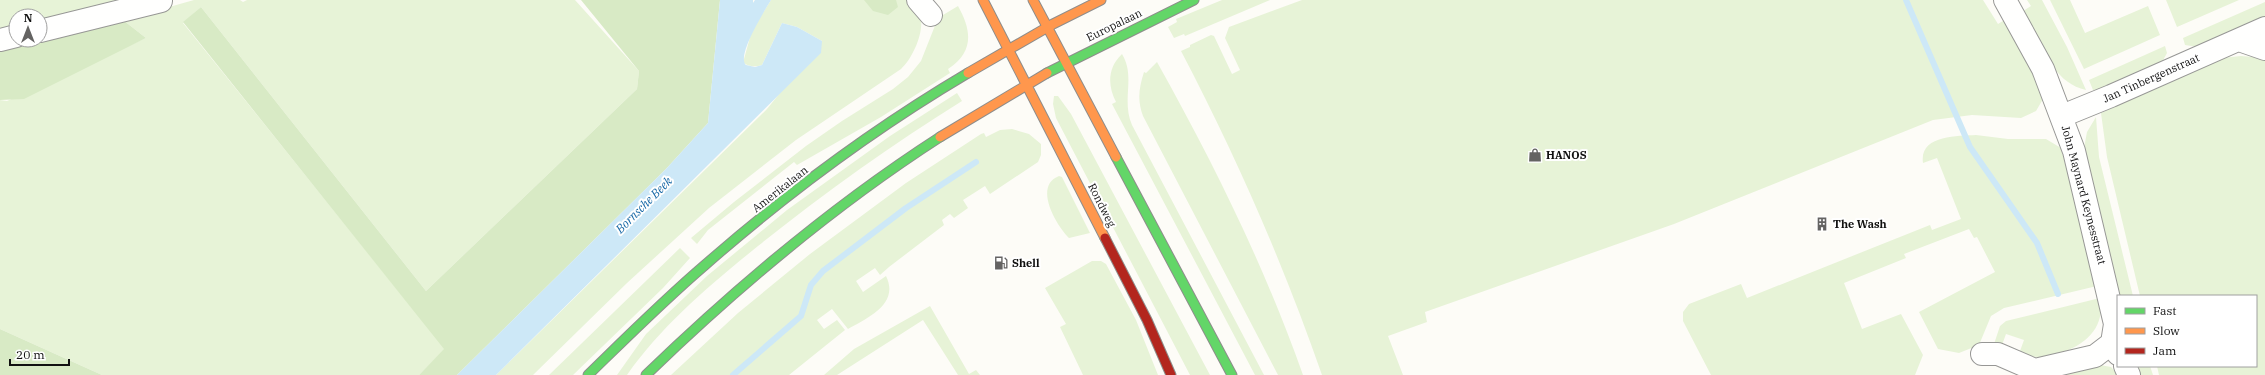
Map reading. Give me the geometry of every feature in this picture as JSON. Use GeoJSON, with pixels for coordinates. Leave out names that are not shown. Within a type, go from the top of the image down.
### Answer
{"type":"FeatureCollection","features":[{"type":"Feature","properties":{"kind":"main road","name":"Rondweg"},"geometry":{"type":"LineString","coordinates":[[983,0],[1009,48],[1147,320],[1171,375]]}},
{"type":"Feature","properties":{"kind":"main road"},"geometry":{"type":"LineString","coordinates":[[1032,0],[1232,375]]}},
{"type":"Feature","properties":{"kind":"main road"},"geometry":{"type":"LineString","coordinates":[[1047,27],[1101,0]]}},
{"type":"Feature","properties":{"kind":"main road","name":"Europalaan"},"geometry":{"type":"LineString","coordinates":[[1026,84],[1066,62],[1194,0]]}},
{"type":"Feature","properties":{"kind":"main road","name":"Amerikalaan"},"geometry":{"type":"LineString","coordinates":[[588,375],[638,326],[743,232],[830,165],[886,126],[1009,48],[1047,27]]}},
{"type":"Feature","properties":{"kind":"main road"},"geometry":{"type":"LineString","coordinates":[[646,375],[694,327],[790,245],[904,162],[1026,84]]}},
{"type":"Feature","properties":{"kind":"main road"},"geometry":{"type":"LineString","coordinates":[[610,367],[638,326]]}},
{"type":"Feature","properties":{"kind":"street","name":"John Maynard Keynesstraat"},"geometry":{"type":"LineString","coordinates":[[2005,0],[2038,59],[2062,116],[2074,151],[2108,290],[2115,324],[2115,348]]}},
{"type":"Feature","properties":{"kind":"street"},"geometry":{"type":"LineString","coordinates":[[48,28],[161,1]]}},
{"type":"Feature","properties":{"kind":"street","name":"Jan Tinbergenstraat"},"geometry":{"type":"LineString","coordinates":[[2062,116],[2265,28]]}},
{"type":"Feature","properties":{"kind":"street"},"geometry":{"type":"LineString","coordinates":[[2239,40],[2265,49]]}},
{"type":"Feature","properties":{"kind":"street"},"geometry":{"type":"LineString","coordinates":[[1982,354],[1998,354],[2035,370],[2095,356],[2115,348]]}},
{"type":"Feature","properties":{"kind":"green space"},"geometry":{"type":"Polygon","coordinates":[[[0,0],[140,0],[48,21],[48,8],[8,8],[8,30],[0,32],[0,0]]]}},
{"type":"Feature","properties":{"kind":"green space"},"geometry":{"type":"Polygon","coordinates":[[[194,0],[240,0],[243,2],[247,0],[575,0],[639,71],[637,89],[426,291],[201,7],[183,23],[445,349],[419,375],[102,375],[0,329],[0,100],[7,101],[146,38],[123,20],[194,0]]]}},
{"type":"Feature","properties":{"kind":"green space"},"geometry":{"type":"Polygon","coordinates":[[[581,0],[720,0],[708,123],[666,169],[457,375],[419,375],[444,349],[183,22],[201,7],[426,291],[637,89],[639,71],[581,0]]]}},
{"type":"Feature","properties":{"kind":"green space"},"geometry":{"type":"Polygon","coordinates":[[[771,0],[911,0],[921,20],[920,33],[913,53],[901,69],[796,140],[709,208],[627,283],[533,375],[496,375],[767,109],[822,41],[797,27],[782,23],[762,65],[753,66],[744,63],[752,30],[771,0]]]}},
{"type":"Feature","properties":{"kind":"green space"},"geometry":{"type":"Polygon","coordinates":[[[864,0],[896,0],[898,7],[888,15],[873,11],[864,0]]]}},
{"type":"Feature","properties":{"kind":"green space"},"geometry":{"type":"Polygon","coordinates":[[[1222,0],[1270,0],[1185,36],[1184,34],[1174,38],[1168,27],[1177,22],[1176,19],[1222,0]]]}},
{"type":"Feature","properties":{"kind":"green space"},"geometry":{"type":"Polygon","coordinates":[[[1302,0],[1983,0],[1998,24],[2006,19],[2029,63],[2043,99],[2036,111],[2021,118],[1972,115],[1933,120],[1674,224],[1425,312],[1427,322],[1388,336],[1403,375],[1322,375],[1307,333],[1258,210],[1221,130],[1181,51],[1211,35],[1214,36],[1232,74],[1240,70],[1225,38],[1229,27],[1302,0]]]}},
{"type":"Feature","properties":{"kind":"green space"},"geometry":{"type":"Polygon","coordinates":[[[2027,0],[2042,0],[2067,47],[2086,90],[2074,86],[2064,79],[2047,58],[2023,11],[2031,6],[2027,0]]]}},
{"type":"Feature","properties":{"kind":"green space"},"geometry":{"type":"Polygon","coordinates":[[[2050,0],[2070,0],[2085,33],[2148,6],[2160,35],[2084,69],[2050,0]]]}},
{"type":"Feature","properties":{"kind":"green space"},"geometry":{"type":"Polygon","coordinates":[[[2166,0],[2239,0],[2177,27],[2166,0]]]}},
{"type":"Feature","properties":{"kind":"green space"},"geometry":{"type":"Polygon","coordinates":[[[2265,2],[2265,18],[2198,47],[2185,45],[2183,38],[2265,2]]]}},
{"type":"Feature","properties":{"kind":"green space"},"geometry":{"type":"Polygon","coordinates":[[[958,6],[966,24],[968,40],[962,56],[948,69],[950,73],[881,117],[797,165],[794,162],[708,230],[697,244],[691,238],[734,202],[806,146],[893,89],[908,77],[921,61],[938,18],[958,6]]]}},
{"type":"Feature","properties":{"kind":"green space"},"geometry":{"type":"Polygon","coordinates":[[[123,20],[146,38],[24,99],[0,100],[0,48],[8,46],[8,48],[48,48],[48,37],[123,20]]]}},
{"type":"Feature","properties":{"kind":"green space"},"geometry":{"type":"Polygon","coordinates":[[[2165,46],[2167,53],[2161,64],[2101,89],[2093,90],[2089,80],[2165,46]]]}},
{"type":"Feature","properties":{"kind":"green space"},"geometry":{"type":"Polygon","coordinates":[[[1122,54],[1128,71],[1128,106],[1132,125],[1264,375],[1255,375],[1112,104],[1116,102],[1111,89],[1110,76],[1117,59],[1122,54]]]}},
{"type":"Feature","properties":{"kind":"green space"},"geometry":{"type":"Polygon","coordinates":[[[2241,56],[2265,58],[2265,375],[2159,375],[2157,367],[2257,367],[2257,295],[2140,295],[2107,157],[2101,113],[2222,58],[2241,56]]]}},
{"type":"Feature","properties":{"kind":"green space"},"geometry":{"type":"Polygon","coordinates":[[[1157,62],[1198,138],[1237,216],[1272,294],[1303,375],[1278,375],[1143,116],[1139,99],[1142,78],[1144,72],[1146,73],[1157,62]]]}},
{"type":"Feature","properties":{"kind":"green space"},"geometry":{"type":"Polygon","coordinates":[[[957,93],[962,101],[858,170],[740,261],[671,322],[655,339],[627,375],[617,375],[646,334],[707,276],[787,210],[890,136],[957,93]]]}},
{"type":"Feature","properties":{"kind":"green space"},"geometry":{"type":"Polygon","coordinates":[[[1054,96],[1058,96],[1071,114],[1210,375],[1190,375],[1056,118],[1053,104],[1054,96]]]}},
{"type":"Feature","properties":{"kind":"green space"},"geometry":{"type":"Polygon","coordinates":[[[2096,117],[2099,157],[2133,295],[2120,295],[2084,148],[2087,132],[2096,117]]]}},
{"type":"Feature","properties":{"kind":"green space"},"geometry":{"type":"Polygon","coordinates":[[[1012,129],[1029,134],[1041,144],[1041,155],[1038,162],[990,194],[985,186],[963,200],[968,208],[954,218],[950,214],[942,220],[944,225],[880,275],[875,268],[856,281],[863,292],[886,276],[889,286],[889,295],[885,302],[872,315],[848,329],[832,309],[817,320],[824,329],[837,320],[845,330],[789,375],[671,375],[738,313],[810,254],[906,183],[981,134],[984,133],[986,137],[1000,130],[1012,129]]]}},
{"type":"Feature","properties":{"kind":"green space"},"geometry":{"type":"Polygon","coordinates":[[[1976,135],[2008,139],[2046,139],[2061,148],[2097,286],[2004,308],[1991,316],[1979,345],[1959,353],[1938,349],[1919,312],[1995,272],[1977,237],[1974,238],[1969,229],[1904,254],[1906,258],[1844,283],[1862,329],[1901,314],[1923,355],[1915,375],[1711,375],[1683,321],[1683,312],[1689,304],[1741,284],[1747,298],[1930,225],[1932,230],[1961,219],[1937,158],[1923,163],[1923,154],[1927,147],[1933,142],[1941,139],[1976,135]]]}},
{"type":"Feature","properties":{"kind":"green space"},"geometry":{"type":"Polygon","coordinates":[[[1059,176],[1062,177],[1090,233],[1069,238],[1053,215],[1047,197],[1048,188],[1051,181],[1059,176]]]}},
{"type":"Feature","properties":{"kind":"green space"},"geometry":{"type":"Polygon","coordinates":[[[680,248],[690,258],[663,288],[573,375],[549,375],[680,248]]]}},
{"type":"Feature","properties":{"kind":"green space"},"geometry":{"type":"Polygon","coordinates":[[[1092,261],[1101,261],[1106,264],[1136,320],[1158,375],[1083,375],[1060,327],[1066,324],[1045,288],[1092,261]]]}},
{"type":"Feature","properties":{"kind":"green space"},"geometry":{"type":"Polygon","coordinates":[[[2100,298],[2101,309],[2096,327],[2083,341],[2066,351],[2042,357],[2031,356],[2020,351],[2024,340],[2006,334],[2002,345],[1994,344],[2000,326],[2006,321],[2100,298]]]}},
{"type":"Feature","properties":{"kind":"green space"},"geometry":{"type":"Polygon","coordinates":[[[930,306],[969,374],[976,370],[980,375],[958,375],[923,320],[837,375],[824,375],[854,349],[930,306]]]}},
{"type":"Feature","properties":{"kind":"green space"},"geometry":{"type":"Polygon","coordinates":[[[0,329],[102,375],[0,375],[0,329]]]}},
{"type":"Feature","properties":{"kind":"green space"},"geometry":{"type":"Polygon","coordinates":[[[2100,365],[2111,367],[2118,375],[2059,375],[2100,365]]]}},
{"type":"Feature","properties":{"kind":"green space"},"geometry":{"type":"Polygon","coordinates":[[[2137,367],[2150,367],[2153,375],[2139,375],[2137,367]]]}},
{"type":"Feature","properties":{"kind":"water","name":"Bornsche Beek"},"geometry":{"type":"Polygon","coordinates":[[[720,0],[753,0],[753,3],[755,0],[771,0],[748,43],[744,60],[746,65],[755,67],[762,65],[782,23],[797,27],[822,41],[821,53],[496,375],[457,375],[666,169],[708,123],[720,0]]]}},
{"type":"Feature","properties":{"kind":"waterway"},"geometry":{"type":"LineString","coordinates":[[1906,0],[1970,147],[2037,243],[2058,294]]}},
{"type":"Feature","properties":{"kind":"waterway"},"geometry":{"type":"LineString","coordinates":[[733,375],[801,316],[811,285],[823,271],[906,208],[976,162]]}},
{"type":"Feature","properties":{"kind":"traffic: fast"},"geometry":{"type":"LineString","coordinates":[[1047,73],[1194,0]]}},
{"type":"Feature","properties":{"kind":"traffic: fast"},"geometry":{"type":"LineString","coordinates":[[588,375],[645,319],[690,278],[767,213],[865,139],[933,94],[968,73]]}},
{"type":"Feature","properties":{"kind":"traffic: fast"},"geometry":{"type":"LineString","coordinates":[[646,375],[715,310],[824,219],[900,163],[940,137]]}},
{"type":"Feature","properties":{"kind":"traffic: fast"},"geometry":{"type":"LineString","coordinates":[[1116,157],[1232,375]]}},
{"type":"Feature","properties":{"kind":"traffic: slow"},"geometry":{"type":"LineString","coordinates":[[983,0],[1105,238]]}},
{"type":"Feature","properties":{"kind":"traffic: slow"},"geometry":{"type":"LineString","coordinates":[[1033,0],[1116,157]]}},
{"type":"Feature","properties":{"kind":"traffic: slow"},"geometry":{"type":"LineString","coordinates":[[968,73],[1053,24],[1101,0]]}},
{"type":"Feature","properties":{"kind":"traffic: slow"},"geometry":{"type":"LineString","coordinates":[[940,137],[1047,73]]}},
{"type":"Feature","properties":{"kind":"traffic: jam"},"geometry":{"type":"LineString","coordinates":[[1105,238],[1147,320],[1171,375]]}},
{"type":"Feature","properties":{"kind":"place","name":"HANOS"},"geometry":{"type":"Point","coordinates":[1535,155]}},
{"type":"Feature","properties":{"kind":"place","name":"The Wash"},"geometry":{"type":"Point","coordinates":[1822,224]}},
{"type":"Feature","properties":{"kind":"place","name":"Shell"},"geometry":{"type":"Point","coordinates":[1001,263]}}]}
